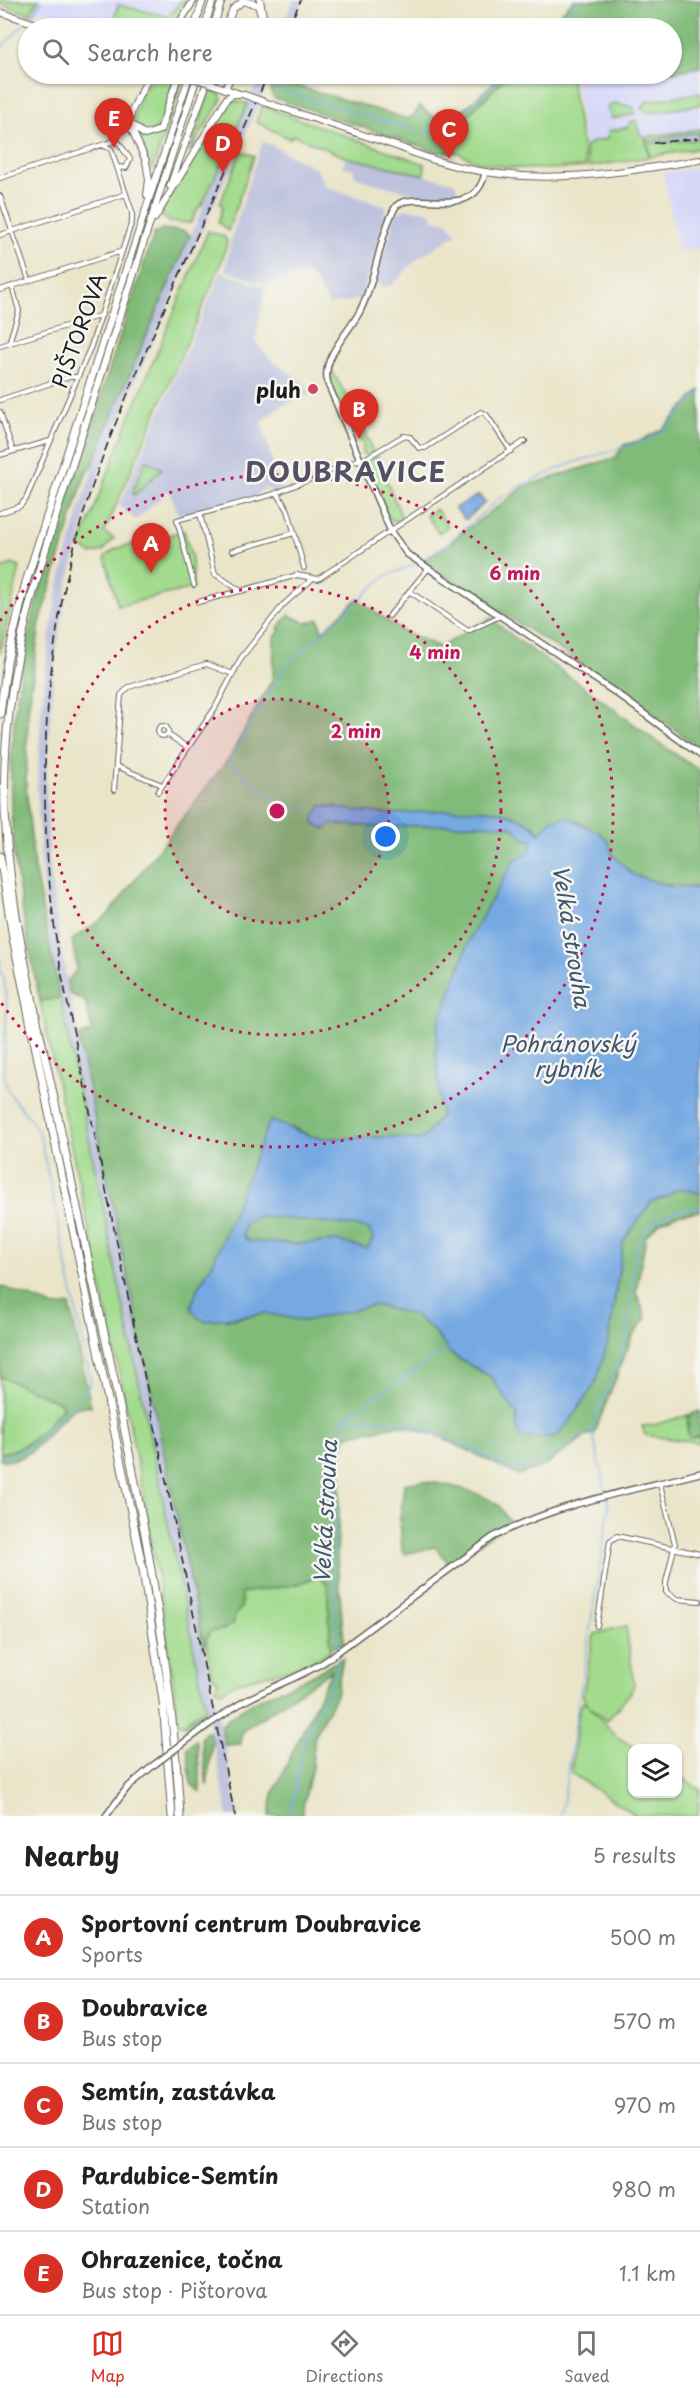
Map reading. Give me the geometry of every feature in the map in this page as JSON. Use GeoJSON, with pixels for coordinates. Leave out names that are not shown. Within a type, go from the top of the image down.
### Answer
{"type":"FeatureCollection","features":[{"type":"Feature","properties":{"kind":"highway"},"geometry":{"type":"LineString","coordinates":[[0,714],[10,646],[26,582],[133,262]]}},
{"type":"Feature","properties":{"kind":"highway"},"geometry":{"type":"LineString","coordinates":[[133,262],[28,604],[10,694],[6,741],[5,807],[17,918],[142,1522],[160,1626],[172,1716],[180,1816]]}},
{"type":"Feature","properties":{"kind":"highway"},"geometry":{"type":"LineString","coordinates":[[0,856],[12,938],[143,1570],[163,1701],[172,1816]]}},
{"type":"Feature","properties":{"kind":"main road"},"geometry":{"type":"LineString","coordinates":[[182,18],[194,0]]}},
{"type":"Feature","properties":{"kind":"main road"},"geometry":{"type":"LineString","coordinates":[[197,18],[203,0]]}},
{"type":"Feature","properties":{"kind":"main road"},"geometry":{"type":"LineString","coordinates":[[207,18],[213,0]]}},
{"type":"Feature","properties":{"kind":"main road"},"geometry":{"type":"LineString","coordinates":[[216,18],[222,0]]}},
{"type":"Feature","properties":{"kind":"main road"},"geometry":{"type":"LineString","coordinates":[[260,0],[262,18]]}},
{"type":"Feature","properties":{"kind":"main road"},"geometry":{"type":"LineString","coordinates":[[229,18],[233,9],[243,2],[258,5],[262,18]]}},
{"type":"Feature","properties":{"kind":"main road"},"geometry":{"type":"LineString","coordinates":[[2,13],[18,19]]}},
{"type":"Feature","properties":{"kind":"main road"},"geometry":{"type":"LineString","coordinates":[[133,262],[149,173],[143,150],[130,128],[130,116],[145,84]]}},
{"type":"Feature","properties":{"kind":"main road"},"geometry":{"type":"LineString","coordinates":[[130,116],[132,126],[138,132],[149,135],[157,132],[164,122],[177,84]]}},
{"type":"Feature","properties":{"kind":"main road"},"geometry":{"type":"LineString","coordinates":[[140,228],[186,84]]}},
{"type":"Feature","properties":{"kind":"main road"},"geometry":{"type":"LineString","coordinates":[[148,230],[195,84]]}},
{"type":"Feature","properties":{"kind":"main road"},"geometry":{"type":"LineString","coordinates":[[166,198],[206,84]]}},
{"type":"Feature","properties":{"kind":"main road"},"geometry":{"type":"LineString","coordinates":[[212,84],[397,146],[431,161],[485,173],[519,178],[578,178],[700,160]]}},
{"type":"Feature","properties":{"kind":"main road"},"geometry":{"type":"LineString","coordinates":[[225,88],[227,84]]}},
{"type":"Feature","properties":{"kind":"main road"},"geometry":{"type":"LineString","coordinates":[[133,262],[166,198],[227,98],[242,94]]}},
{"type":"Feature","properties":{"kind":"street"},"geometry":{"type":"LineString","coordinates":[[0,178],[117,142],[128,154],[130,162],[127,167],[120,168],[116,164]]}},
{"type":"Feature","properties":{"kind":"street","name":"PIŠTOROVA"},"geometry":{"type":"LineString","coordinates":[[0,513],[24,502],[102,315],[132,219],[110,146],[102,145]]}},
{"type":"Feature","properties":{"kind":"street"},"geometry":{"type":"LineString","coordinates":[[485,173],[480,189],[470,197],[440,202],[406,201],[398,204],[361,309],[326,369],[328,384],[391,532],[414,560],[616,693],[700,755]]}},
{"type":"Feature","properties":{"kind":"street"},"geometry":{"type":"LineString","coordinates":[[0,235],[126,194]]}},
{"type":"Feature","properties":{"kind":"street"},"geometry":{"type":"LineString","coordinates":[[0,196],[29,280]]}},
{"type":"Feature","properties":{"kind":"street"},"geometry":{"type":"LineString","coordinates":[[0,290],[122,251]]}},
{"type":"Feature","properties":{"kind":"street"},"geometry":{"type":"LineString","coordinates":[[9,343],[20,311],[12,286]]}},
{"type":"Feature","properties":{"kind":"street"},"geometry":{"type":"LineString","coordinates":[[0,346],[102,315]]}},
{"type":"Feature","properties":{"kind":"street"},"geometry":{"type":"LineString","coordinates":[[0,400],[69,377],[78,377]]}},
{"type":"Feature","properties":{"kind":"street"},"geometry":{"type":"LineString","coordinates":[[0,412],[13,451]]}},
{"type":"Feature","properties":{"kind":"street"},"geometry":{"type":"LineString","coordinates":[[194,585],[177,520],[276,493],[361,460],[403,436],[410,437],[418,447],[425,447],[481,412],[486,414],[511,450]]}},
{"type":"Feature","properties":{"kind":"street"},"geometry":{"type":"LineString","coordinates":[[0,455],[51,441]]}},
{"type":"Feature","properties":{"kind":"street"},"geometry":{"type":"LineString","coordinates":[[158,792],[215,708],[241,658],[283,605],[311,580],[321,578],[525,441]]}},
{"type":"Feature","properties":{"kind":"street"},"geometry":{"type":"LineString","coordinates":[[276,493],[288,510],[304,568]]}},
{"type":"Feature","properties":{"kind":"street"},"geometry":{"type":"LineString","coordinates":[[200,514],[216,576],[241,591]]}},
{"type":"Feature","properties":{"kind":"street"},"geometry":{"type":"LineString","coordinates":[[232,551],[294,534]]}},
{"type":"Feature","properties":{"kind":"street"},"geometry":{"type":"LineString","coordinates":[[389,616],[427,570]]}},
{"type":"Feature","properties":{"kind":"street"},"geometry":{"type":"LineString","coordinates":[[198,602],[297,575],[311,580]]}},
{"type":"Feature","properties":{"kind":"street"},"geometry":{"type":"LineString","coordinates":[[409,591],[468,631],[501,616]]}},
{"type":"Feature","properties":{"kind":"street"},"geometry":{"type":"LineString","coordinates":[[114,790],[121,695],[129,687],[206,664],[233,674]]}},
{"type":"Feature","properties":{"kind":"street"},"geometry":{"type":"LineString","coordinates":[[167,734],[188,748]]}},
{"type":"Feature","properties":{"kind":"street"},"geometry":{"type":"LineString","coordinates":[[116,766],[162,784]]}},
{"type":"Feature","properties":{"kind":"street"},"geometry":{"type":"LineString","coordinates":[[106,1816],[132,1783],[205,1727],[245,1700],[303,1675],[338,1653],[493,1537],[523,1521],[549,1512],[700,1473]]}},
{"type":"Feature","properties":{"kind":"street"},"geometry":{"type":"LineString","coordinates":[[660,1484],[674,1548],[666,1592],[677,1599],[700,1601]]}},
{"type":"Feature","properties":{"kind":"street"},"geometry":{"type":"LineString","coordinates":[[597,1626],[611,1540],[617,1536],[700,1554]]}},
{"type":"Feature","properties":{"kind":"shaded area"},"geometry":{"type":"Polygon","coordinates":[[[6,0],[182,0],[169,15],[160,16],[119,5],[115,18],[65,18],[6,0]]]}},
{"type":"Feature","properties":{"kind":"shaded area"},"geometry":{"type":"Polygon","coordinates":[[[294,0],[304,0],[296,18],[286,18],[294,0]]]}},
{"type":"Feature","properties":{"kind":"shaded area"},"geometry":{"type":"Polygon","coordinates":[[[700,0],[700,148],[589,167],[575,84],[682,84],[682,18],[609,18],[700,0]]]}},
{"type":"Feature","properties":{"kind":"shaded area"},"geometry":{"type":"Polygon","coordinates":[[[257,84],[268,84],[130,393],[92,494],[66,591],[54,667],[46,781],[49,859],[61,951],[239,1816],[228,1816],[52,954],[41,866],[37,787],[41,715],[50,632],[59,584],[79,510],[110,420],[257,84]]]}},
{"type":"Feature","properties":{"kind":"shaded area"},"geometry":{"type":"Polygon","coordinates":[[[692,133],[699,134],[699,139],[651,145],[650,141],[692,133]]]}},
{"type":"Feature","properties":{"kind":"shaded area"},"geometry":{"type":"Polygon","coordinates":[[[265,142],[316,168],[326,187],[386,206],[384,213],[387,214],[361,299],[329,305],[312,276],[304,273],[265,284],[225,270],[231,239],[262,143],[265,142]]]}},
{"type":"Feature","properties":{"kind":"shaded area"},"geometry":{"type":"Polygon","coordinates":[[[345,157],[453,182],[456,184],[457,193],[453,196],[436,198],[369,182],[354,175],[354,169],[343,167],[345,157]]]}},
{"type":"Feature","properties":{"kind":"shaded area"},"geometry":{"type":"Polygon","coordinates":[[[700,167],[700,248],[679,251],[663,173],[700,167]]]}},
{"type":"Feature","properties":{"kind":"shaded area"},"geometry":{"type":"Polygon","coordinates":[[[405,209],[428,211],[432,214],[432,220],[447,222],[457,234],[418,258],[393,284],[385,287],[375,282],[396,214],[405,209]]]}},
{"type":"Feature","properties":{"kind":"shaded area"},"geometry":{"type":"Polygon","coordinates":[[[221,272],[266,287],[255,341],[272,361],[302,381],[310,394],[280,407],[261,422],[280,490],[273,492],[266,489],[260,491],[257,496],[179,516],[169,490],[136,520],[119,506],[221,272]]]}},
{"type":"Feature","properties":{"kind":"green space"},"geometry":{"type":"Polygon","coordinates":[[[0,0],[39,0],[29,14],[0,4],[0,0]]]}},
{"type":"Feature","properties":{"kind":"green space"},"geometry":{"type":"Polygon","coordinates":[[[182,0],[191,0],[179,18],[115,18],[118,5],[166,16],[173,12],[182,0]]]}},
{"type":"Feature","properties":{"kind":"green space"},"geometry":{"type":"Polygon","coordinates":[[[574,0],[700,0],[700,67],[682,70],[682,18],[555,18],[574,0]]]}},
{"type":"Feature","properties":{"kind":"green space"},"geometry":{"type":"Polygon","coordinates":[[[148,84],[173,84],[160,125],[157,129],[146,132],[135,124],[135,117],[148,84]]]}},
{"type":"Feature","properties":{"kind":"green space"},"geometry":{"type":"Polygon","coordinates":[[[179,84],[181,84],[153,169],[151,169],[138,136],[154,136],[165,127],[179,84]]]}},
{"type":"Feature","properties":{"kind":"green space"},"geometry":{"type":"Polygon","coordinates":[[[272,84],[291,84],[408,119],[420,106],[432,115],[440,118],[447,117],[464,109],[492,84],[499,84],[462,121],[437,132],[442,142],[456,152],[437,152],[274,98],[270,91],[272,84]]]}},
{"type":"Feature","properties":{"kind":"green space"},"geometry":{"type":"Polygon","coordinates":[[[499,84],[572,84],[586,167],[526,169],[483,163],[464,156],[449,146],[437,132],[462,121],[499,84]]]}},
{"type":"Feature","properties":{"kind":"green space"},"geometry":{"type":"Polygon","coordinates":[[[210,91],[220,93],[222,99],[189,153],[210,91]]]}},
{"type":"Feature","properties":{"kind":"green space"},"geometry":{"type":"Polygon","coordinates":[[[700,93],[700,105],[649,113],[642,108],[647,101],[700,93]]]}},
{"type":"Feature","properties":{"kind":"green space"},"geometry":{"type":"Polygon","coordinates":[[[230,101],[248,103],[203,203],[191,223],[170,222],[162,216],[164,207],[230,101]]]}},
{"type":"Feature","properties":{"kind":"green space"},"geometry":{"type":"Polygon","coordinates":[[[614,103],[633,107],[635,114],[612,119],[607,108],[614,103]]]}},
{"type":"Feature","properties":{"kind":"green space"},"geometry":{"type":"Polygon","coordinates":[[[262,106],[425,164],[424,175],[345,157],[293,135],[290,139],[256,122],[262,106]]]}},
{"type":"Feature","properties":{"kind":"green space"},"geometry":{"type":"Polygon","coordinates":[[[636,121],[640,134],[645,137],[649,157],[589,167],[585,148],[592,142],[607,139],[609,131],[629,127],[629,122],[636,121]]]}},
{"type":"Feature","properties":{"kind":"green space"},"geometry":{"type":"Polygon","coordinates":[[[700,129],[700,148],[650,157],[647,137],[700,129]],[[692,133],[651,141],[651,144],[699,139],[699,134],[692,133]]]}},
{"type":"Feature","properties":{"kind":"green space"},"geometry":{"type":"Polygon","coordinates":[[[241,151],[254,156],[228,231],[218,222],[223,206],[220,204],[241,151]]]}},
{"type":"Feature","properties":{"kind":"green space"},"geometry":{"type":"Polygon","coordinates":[[[162,229],[184,231],[190,235],[110,420],[93,465],[86,472],[40,623],[28,712],[26,785],[34,867],[60,998],[40,1001],[18,885],[12,826],[11,767],[18,688],[44,573],[154,234],[162,229]]]}},
{"type":"Feature","properties":{"kind":"green space"},"geometry":{"type":"Polygon","coordinates":[[[208,231],[225,237],[227,243],[220,266],[104,533],[114,538],[103,551],[91,554],[80,546],[126,426],[208,231]]]}},
{"type":"Feature","properties":{"kind":"green space"},"geometry":{"type":"Polygon","coordinates":[[[331,370],[361,419],[373,453],[368,456],[362,454],[363,445],[336,398],[330,378],[331,370]]]}},
{"type":"Feature","properties":{"kind":"green space"},"geometry":{"type":"Polygon","coordinates":[[[700,390],[700,748],[616,686],[423,562],[524,487],[616,457],[624,445],[642,440],[664,428],[700,390]]]}},
{"type":"Feature","properties":{"kind":"green space"},"geometry":{"type":"Polygon","coordinates":[[[377,456],[402,518],[400,522],[389,519],[366,464],[366,461],[377,456]]]}},
{"type":"Feature","properties":{"kind":"green space"},"geometry":{"type":"Polygon","coordinates":[[[146,460],[162,469],[134,495],[133,491],[146,460]]]}},
{"type":"Feature","properties":{"kind":"green space"},"geometry":{"type":"Polygon","coordinates":[[[436,509],[448,527],[439,533],[426,515],[436,509]]]}},
{"type":"Feature","properties":{"kind":"green space"},"geometry":{"type":"Polygon","coordinates":[[[184,531],[192,558],[193,588],[118,606],[105,557],[115,549],[184,531]]]}},
{"type":"Feature","properties":{"kind":"green space"},"geometry":{"type":"Polygon","coordinates":[[[12,564],[20,567],[0,654],[0,569],[12,564]]]}},
{"type":"Feature","properties":{"kind":"green space"},"geometry":{"type":"Polygon","coordinates":[[[357,599],[402,631],[440,647],[491,618],[526,646],[700,770],[700,888],[657,884],[640,879],[622,865],[590,828],[580,822],[567,819],[551,820],[540,833],[535,826],[503,812],[484,810],[400,814],[344,811],[336,806],[321,806],[331,824],[381,827],[477,824],[511,826],[525,839],[534,840],[529,853],[502,882],[471,936],[438,1025],[436,1052],[441,1115],[425,1137],[416,1140],[402,1137],[322,1138],[310,1136],[295,1128],[266,1128],[264,1140],[214,1261],[197,1289],[226,1320],[266,1313],[304,1321],[375,1305],[413,1315],[431,1328],[451,1354],[491,1377],[517,1414],[517,1428],[595,1384],[612,1317],[623,1242],[651,1202],[666,1197],[679,1187],[700,1193],[700,1211],[676,1215],[661,1222],[646,1236],[636,1292],[646,1318],[632,1337],[594,1434],[587,1435],[544,1466],[517,1475],[441,1437],[401,1425],[350,1435],[345,1438],[342,1448],[337,1556],[344,1642],[331,1649],[327,1584],[319,1576],[295,1585],[242,1593],[241,1608],[235,1615],[233,1624],[223,1630],[211,1631],[206,1638],[204,1648],[78,1037],[92,1031],[85,1001],[70,994],[67,982],[77,969],[72,940],[108,915],[229,758],[273,678],[274,638],[280,630],[278,628],[289,615],[306,623],[319,619],[322,632],[357,599]]]}},
{"type":"Feature","properties":{"kind":"green space"},"geometry":{"type":"Polygon","coordinates":[[[60,998],[206,1709],[179,1725],[152,1543],[135,1452],[40,1001],[60,998]]]}},
{"type":"Feature","properties":{"kind":"green space"},"geometry":{"type":"Polygon","coordinates":[[[258,1216],[354,1226],[369,1229],[374,1239],[367,1250],[337,1241],[297,1244],[248,1241],[242,1234],[246,1221],[258,1216]]]}},
{"type":"Feature","properties":{"kind":"green space"},"geometry":{"type":"Polygon","coordinates":[[[0,1286],[56,1307],[70,1305],[91,1407],[79,1407],[69,1412],[28,1453],[15,1459],[0,1460],[0,1453],[11,1451],[29,1442],[63,1407],[61,1403],[0,1376],[0,1286]]]}},
{"type":"Feature","properties":{"kind":"green space"},"geometry":{"type":"Polygon","coordinates":[[[0,1376],[61,1403],[63,1408],[35,1439],[14,1450],[0,1453],[0,1376]]]}},
{"type":"Feature","properties":{"kind":"green space"},"geometry":{"type":"Polygon","coordinates":[[[700,1411],[700,1435],[690,1438],[688,1436],[688,1415],[700,1411]]]}},
{"type":"Feature","properties":{"kind":"green space"},"geometry":{"type":"Polygon","coordinates":[[[688,1415],[687,1431],[694,1438],[700,1435],[700,1443],[645,1435],[642,1426],[654,1425],[688,1415]]]}},
{"type":"Feature","properties":{"kind":"green space"},"geometry":{"type":"Polygon","coordinates":[[[423,1481],[452,1486],[479,1495],[497,1504],[511,1522],[446,1566],[447,1561],[435,1547],[405,1554],[402,1551],[400,1519],[404,1484],[423,1481]]]}},
{"type":"Feature","properties":{"kind":"green space"},"geometry":{"type":"Polygon","coordinates":[[[319,1576],[327,1584],[331,1649],[306,1664],[248,1680],[221,1691],[216,1689],[218,1681],[212,1676],[206,1638],[211,1631],[223,1630],[234,1622],[235,1615],[241,1608],[241,1593],[295,1585],[319,1576]]]}},
{"type":"Feature","properties":{"kind":"green space"},"geometry":{"type":"Polygon","coordinates":[[[626,1626],[634,1684],[631,1692],[607,1721],[589,1706],[616,1736],[629,1744],[628,1798],[682,1798],[682,1778],[700,1790],[698,1816],[636,1816],[571,1773],[579,1711],[582,1703],[587,1704],[583,1694],[595,1634],[626,1626]]]}},
{"type":"Feature","properties":{"kind":"green space"},"geometry":{"type":"Polygon","coordinates":[[[343,1658],[336,1695],[315,1734],[312,1767],[301,1816],[269,1816],[273,1794],[332,1670],[245,1729],[241,1734],[241,1744],[225,1745],[221,1726],[247,1705],[343,1658]]]}},
{"type":"Feature","properties":{"kind":"green space"},"geometry":{"type":"Polygon","coordinates":[[[196,1714],[205,1714],[207,1717],[190,1732],[184,1724],[196,1714]]]}},
{"type":"Feature","properties":{"kind":"green space"},"geometry":{"type":"Polygon","coordinates":[[[209,1732],[212,1742],[207,1786],[201,1738],[209,1732]]]}},
{"type":"Feature","properties":{"kind":"green space"},"geometry":{"type":"Polygon","coordinates":[[[196,1740],[201,1793],[191,1784],[187,1747],[196,1740]]]}},
{"type":"Feature","properties":{"kind":"water"},"geometry":{"type":"Polygon","coordinates":[[[479,495],[485,503],[465,520],[455,508],[479,495]]]}},
{"type":"Feature","properties":{"kind":"water","name":"Pohránovský rybník"},"geometry":{"type":"Polygon","coordinates":[[[321,806],[389,814],[469,809],[490,810],[526,821],[540,833],[551,820],[568,817],[598,832],[608,841],[612,854],[632,874],[674,888],[700,888],[700,1193],[679,1188],[666,1197],[651,1202],[623,1242],[608,1342],[595,1384],[557,1436],[521,1439],[517,1428],[517,1414],[491,1377],[451,1354],[431,1328],[413,1315],[375,1305],[304,1321],[266,1313],[206,1321],[198,1318],[191,1308],[197,1289],[214,1261],[270,1120],[310,1136],[322,1138],[402,1137],[416,1140],[425,1137],[441,1115],[436,1052],[438,1025],[471,936],[514,860],[529,853],[533,840],[525,839],[511,826],[477,824],[381,827],[331,824],[325,829],[313,823],[321,806]],[[258,1216],[246,1222],[242,1234],[248,1241],[297,1244],[337,1241],[367,1249],[373,1239],[369,1229],[258,1216]]]}},
{"type":"Feature","properties":{"kind":"waterway"},"geometry":{"type":"LineString","coordinates":[[30,18],[43,0]]}},
{"type":"Feature","properties":{"kind":"waterway"},"geometry":{"type":"LineString","coordinates":[[560,18],[579,0]]}},
{"type":"Feature","properties":{"kind":"waterway"},"geometry":{"type":"LineString","coordinates":[[0,49],[18,30]]}},
{"type":"Feature","properties":{"kind":"waterway"},"geometry":{"type":"LineString","coordinates":[[423,130],[449,125],[493,84]]}},
{"type":"Feature","properties":{"kind":"waterway"},"geometry":{"type":"LineString","coordinates":[[274,88],[415,130]]}},
{"type":"Feature","properties":{"kind":"waterway","name":"Velká strouha"},"geometry":{"type":"LineString","coordinates":[[421,561],[447,544],[499,499],[517,488],[569,464],[647,440],[664,430],[700,392]]}},
{"type":"Feature","properties":{"kind":"waterway","name":"Velká strouha"},"geometry":{"type":"LineString","coordinates":[[308,810],[284,803],[264,792],[229,759],[287,665],[384,577],[417,563]]}},
{"type":"Feature","properties":{"kind":"waterway"},"geometry":{"type":"LineString","coordinates":[[0,959],[0,975]]}},
{"type":"Feature","properties":{"kind":"waterway"},"geometry":{"type":"LineString","coordinates":[[0,1456],[11,1455],[23,1450],[46,1433],[85,1392],[91,1382],[40,1136],[12,1096],[5,1081],[6,1000],[2,973]]}},
{"type":"Feature","properties":{"kind":"waterway"},"geometry":{"type":"LineString","coordinates":[[344,1418],[403,1421],[473,1449],[511,1469],[528,1469],[551,1458],[592,1430],[625,1344],[630,1321],[636,1255],[641,1238],[653,1223],[672,1213],[700,1207]]}},
{"type":"Feature","properties":{"kind":"waterway","name":"Velká strouha"},"geometry":{"type":"LineString","coordinates":[[338,1650],[333,1557],[338,1448],[344,1418],[448,1349]]}},
{"type":"Feature","properties":{"kind":"waterway"},"geometry":{"type":"LineString","coordinates":[[561,1816],[609,1507],[592,1430]]}},
{"type":"Feature","properties":{"kind":"waterway","name":"Velká strouha"},"geometry":{"type":"LineString","coordinates":[[291,1816],[306,1737],[330,1687],[338,1654]]}},
{"type":"Feature","properties":{"kind":"railway"},"geometry":{"type":"LineString","coordinates":[[293,18],[301,0]]}},
{"type":"Feature","properties":{"kind":"railway"},"geometry":{"type":"LineString","coordinates":[[235,1816],[62,976],[48,864],[45,752],[55,640],[65,584],[87,501],[128,393],[264,84]]}},
{"type":"Feature","properties":{"kind":"railway"},"geometry":{"type":"LineString","coordinates":[[654,143],[698,138]]}},
{"type":"Feature","properties":{"kind":"place","name":"Ohrazenice, točna"},"geometry":{"type":"Point","coordinates":[114,148]}},
{"type":"Feature","properties":{"kind":"place","name":"Semtín, zastávka"},"geometry":{"type":"Point","coordinates":[449,159]}},
{"type":"Feature","properties":{"kind":"place","name":"Pardubice-Semtín"},"geometry":{"type":"Point","coordinates":[223,173]}},
{"type":"Feature","properties":{"kind":"place","name":"pluh"},"geometry":{"type":"Point","coordinates":[313,389]}},
{"type":"Feature","properties":{"kind":"place","name":"Doubravice"},"geometry":{"type":"Point","coordinates":[359,439]}},
{"type":"Feature","properties":{"kind":"place","name":"Sportovní centrum Doubravice"},"geometry":{"type":"Point","coordinates":[151,573]}},
{"type":"Feature","properties":{"kind":"district","name":"DOUBRAVICE"},"geometry":{"type":"Point","coordinates":[346,470]}}]}
